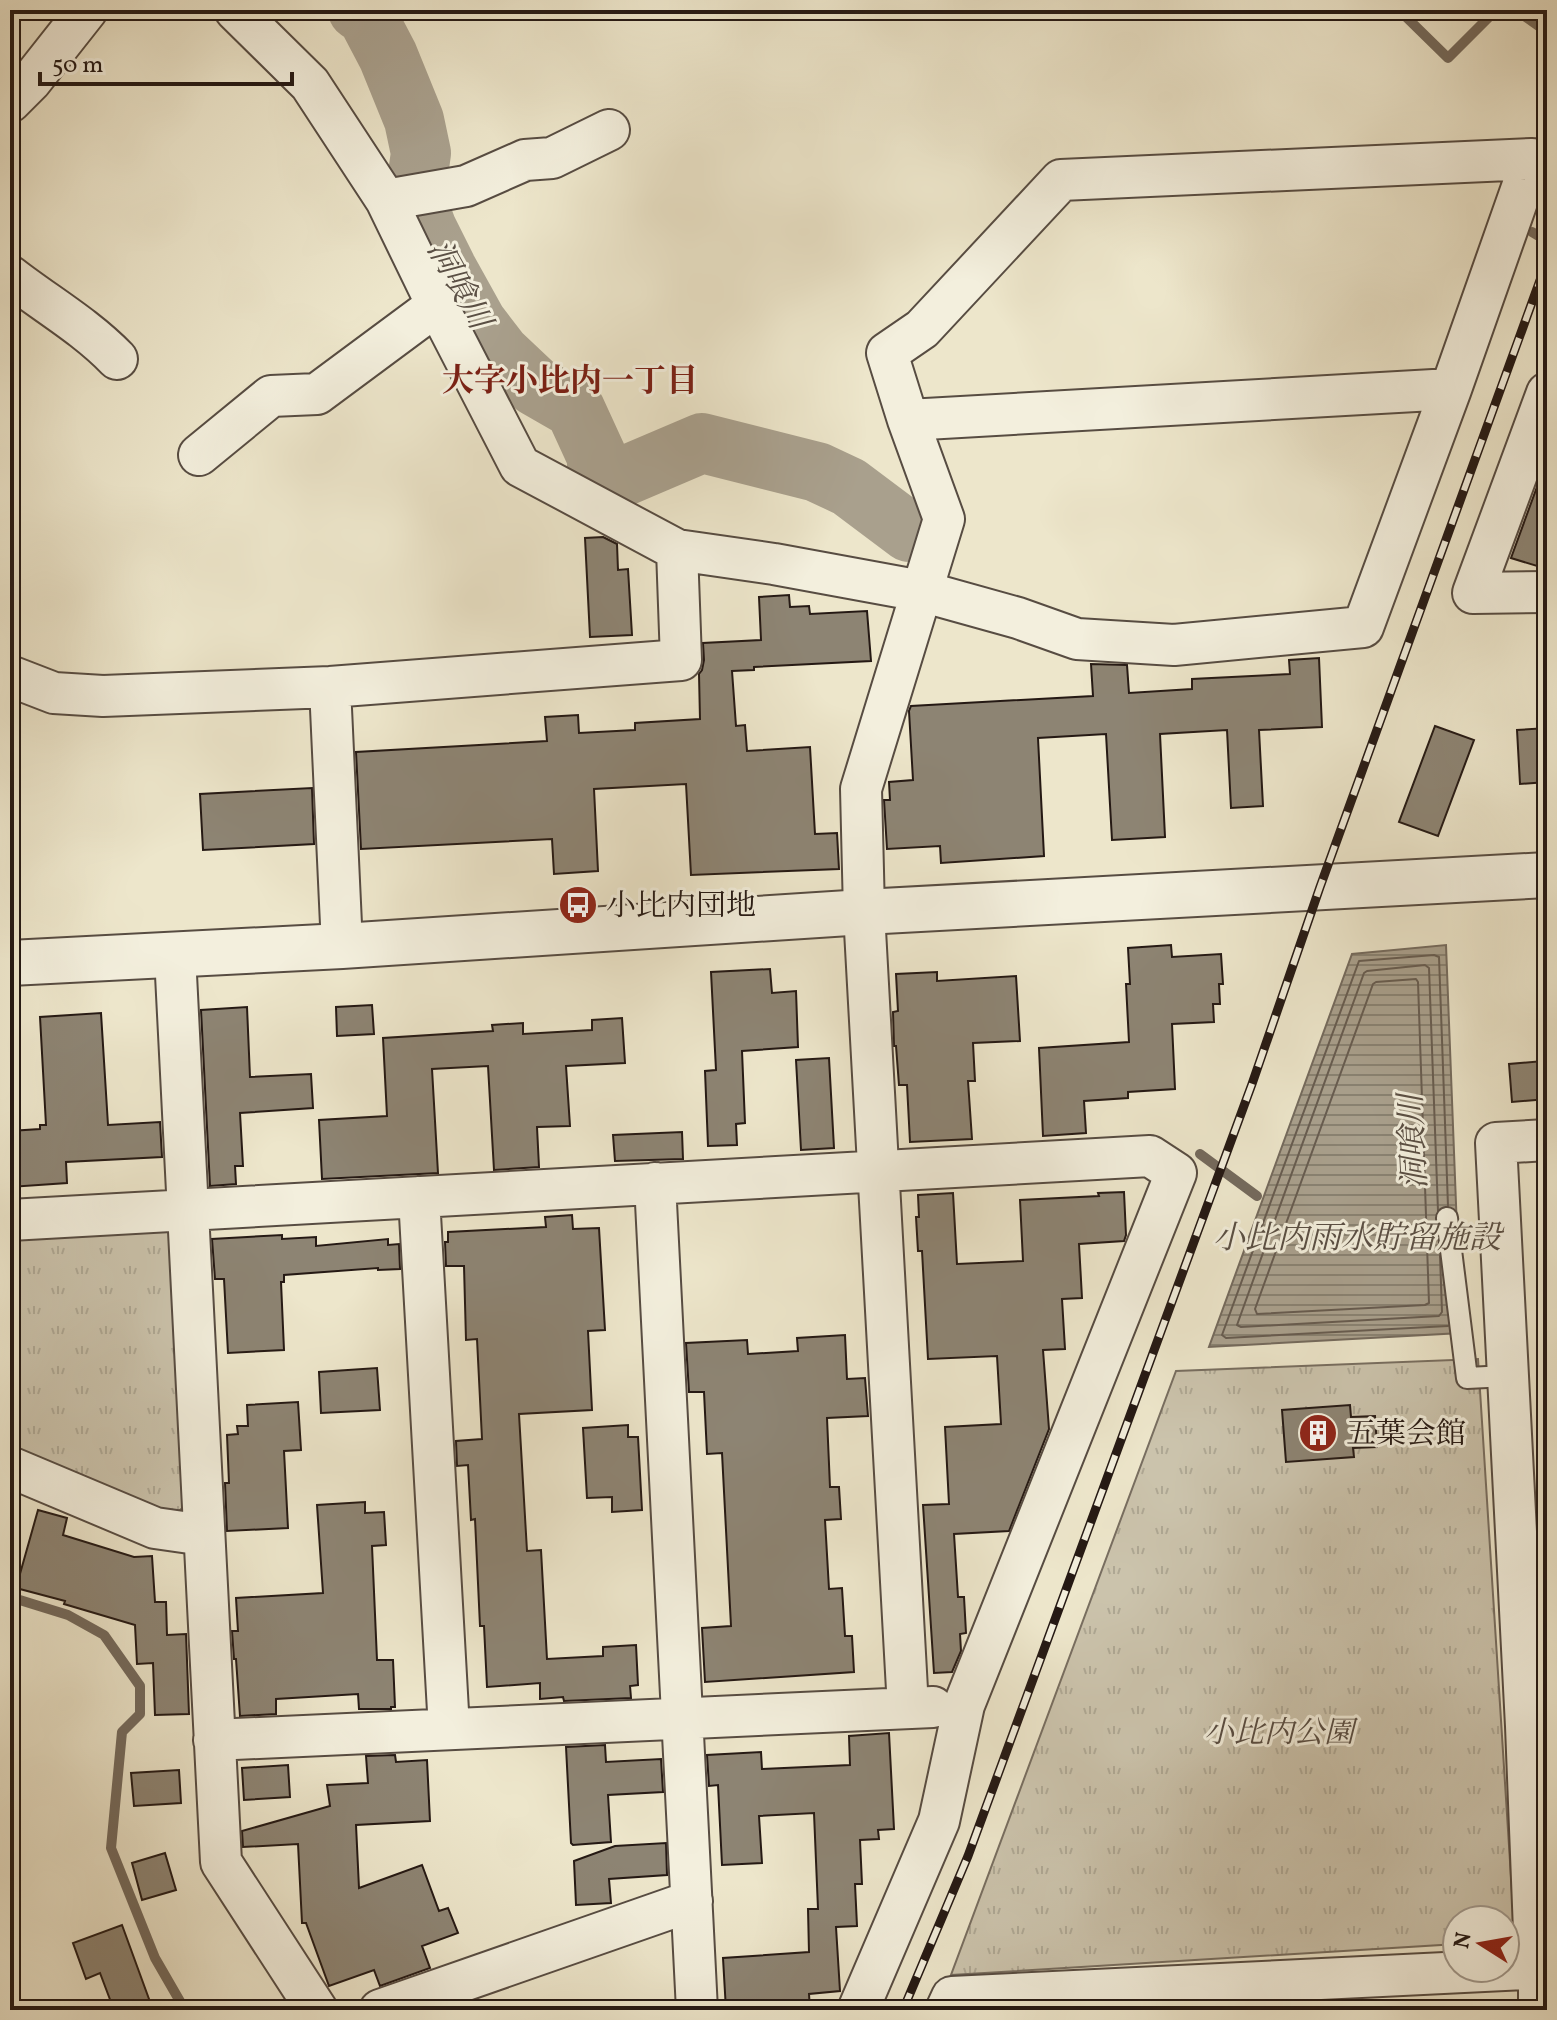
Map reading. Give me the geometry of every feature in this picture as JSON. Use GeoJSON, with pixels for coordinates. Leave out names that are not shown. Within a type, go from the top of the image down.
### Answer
{"type":"FeatureCollection","features":[{"type":"Feature","properties":{"kind":"street"},"geometry":{"type":"LineString","coordinates":[[10,102],[31,81],[87,10]]}},
{"type":"Feature","properties":{"kind":"street"},"geometry":{"type":"LineString","coordinates":[[235,10],[310,84],[405,196],[437,305],[520,466],[677,550],[921,591],[1018,618],[1077,639],[1174,645],[1363,627],[1532,159],[1061,180],[922,329],[887,353],[944,519],[921,591],[861,789],[864,912],[908,1708]]}},
{"type":"Feature","properties":{"kind":"street"},"geometry":{"type":"LineString","coordinates":[[405,196],[466,186],[525,160],[552,158],[609,130]]}},
{"type":"Feature","properties":{"kind":"street"},"geometry":{"type":"LineString","coordinates":[[10,276],[96,337],[117,359]]}},
{"type":"Feature","properties":{"kind":"street"},"geometry":{"type":"LineString","coordinates":[[199,455],[271,396],[317,394],[437,305]]}},
{"type":"Feature","properties":{"kind":"street"},"geometry":{"type":"LineString","coordinates":[[908,420],[1451,389]]}},
{"type":"Feature","properties":{"kind":"street"},"geometry":{"type":"LineString","coordinates":[[1547,393],[1473,593],[1547,592]]}},
{"type":"Feature","properties":{"kind":"street"},"geometry":{"type":"LineString","coordinates":[[10,676],[54,693],[103,696],[330,687],[681,660],[677,550]]}},
{"type":"Feature","properties":{"kind":"street"},"geometry":{"type":"LineString","coordinates":[[330,687],[342,946]]}},
{"type":"Feature","properties":{"kind":"street"},"geometry":{"type":"LineString","coordinates":[[10,963],[1547,875]]}},
{"type":"Feature","properties":{"kind":"street"},"geometry":{"type":"LineString","coordinates":[[175,955],[221,1862],[317,2010]]}},
{"type":"Feature","properties":{"kind":"street"},"geometry":{"type":"LineString","coordinates":[[1539,2010],[1543,1968],[1534,1931],[1536,1726],[1507,1376],[1496,1143],[1547,1140]]}},
{"type":"Feature","properties":{"kind":"street"},"geometry":{"type":"LineString","coordinates":[[10,1220],[1150,1156],[1176,1173],[964,1705],[939,1821],[858,2010]]}},
{"type":"Feature","properties":{"kind":"street"},"geometry":{"type":"LineString","coordinates":[[655,1183],[697,2010]]}},
{"type":"Feature","properties":{"kind":"street"},"geometry":{"type":"LineString","coordinates":[[419,1197],[449,1729]]}},
{"type":"Feature","properties":{"kind":"street"},"geometry":{"type":"LineString","coordinates":[[10,1467],[155,1528],[204,1535]]}},
{"type":"Feature","properties":{"kind":"street"},"geometry":{"type":"LineString","coordinates":[[214,1740],[964,1705]]}},
{"type":"Feature","properties":{"kind":"street"},"geometry":{"type":"LineString","coordinates":[[380,2010],[692,1901]]}},
{"type":"Feature","properties":{"kind":"street"},"geometry":{"type":"LineString","coordinates":[[946,2010],[952,1997],[1543,1968]]}},
{"type":"Feature","properties":{"kind":"lane"},"geometry":{"type":"LineString","coordinates":[[1447,1218],[1467,1378],[1507,1376]]}},
{"type":"Feature","properties":{"kind":"green space"},"geometry":{"type":"Polygon","coordinates":[[[163,1226],[175,1235],[189,1503],[172,1516],[18,1455],[10,1436],[10,1233],[163,1226]]]}},
{"type":"Feature","properties":{"kind":"green space","name":"小比内公園"},"geometry":{"type":"Polygon","coordinates":[[[1478,1359],[1513,1904],[1441,1904],[1441,1945],[951,1975],[1176,1371],[1478,1359]]]}},
{"type":"Feature","properties":{"kind":"water","name":"小比内雨水貯留施設"},"geometry":{"type":"Polygon","coordinates":[[[1446,945],[1461,1333],[1209,1347],[1352,954],[1446,945]]]}},
{"type":"Feature","properties":{"kind":"building"},"geometry":{"type":"Polygon","coordinates":[[[1547,465],[1547,569],[1511,558],[1547,465]]]}},
{"type":"Feature","properties":{"kind":"building"},"geometry":{"type":"Polygon","coordinates":[[[603,537],[617,544],[618,570],[628,569],[632,635],[590,637],[585,538],[603,537]]]}},
{"type":"Feature","properties":{"kind":"building"},"geometry":{"type":"Polygon","coordinates":[[[789,595],[790,607],[809,606],[810,614],[867,611],[871,661],[754,667],[754,670],[732,671],[736,726],[745,725],[747,751],[810,747],[815,834],[837,833],[839,869],[691,875],[686,784],[594,789],[598,871],[554,874],[552,839],[361,849],[356,752],[547,741],[545,717],[578,715],[579,733],[635,730],[635,723],[700,719],[699,674],[704,660],[703,643],[761,640],[759,597],[789,595]]]}},
{"type":"Feature","properties":{"kind":"building"},"geometry":{"type":"Polygon","coordinates":[[[1319,658],[1322,727],[1259,730],[1263,806],[1231,808],[1227,730],[1160,734],[1165,837],[1112,840],[1106,734],[1038,738],[1044,856],[941,863],[940,846],[887,849],[884,800],[890,800],[889,782],[913,780],[911,706],[1093,696],[1091,664],[1127,665],[1129,693],[1192,689],[1192,679],[1290,674],[1289,660],[1319,658]]]}},
{"type":"Feature","properties":{"kind":"building"},"geometry":{"type":"Polygon","coordinates":[[[1435,726],[1474,740],[1438,836],[1399,822],[1435,726]]]}},
{"type":"Feature","properties":{"kind":"building"},"geometry":{"type":"Polygon","coordinates":[[[1547,728],[1547,782],[1520,784],[1517,730],[1547,728]]]}},
{"type":"Feature","properties":{"kind":"building"},"geometry":{"type":"Polygon","coordinates":[[[312,788],[314,844],[203,850],[200,794],[312,788]]]}},
{"type":"Feature","properties":{"kind":"building"},"geometry":{"type":"Polygon","coordinates":[[[1171,945],[1172,957],[1221,954],[1223,984],[1219,984],[1220,1004],[1213,1004],[1214,1022],[1172,1024],[1175,1089],[1128,1092],[1128,1098],[1084,1101],[1086,1133],[1043,1136],[1039,1048],[1129,1042],[1128,948],[1171,945]]]}},
{"type":"Feature","properties":{"kind":"building"},"geometry":{"type":"Polygon","coordinates":[[[770,969],[772,993],[796,991],[798,1047],[742,1051],[745,1123],[736,1124],[737,1145],[708,1146],[705,1071],[716,1070],[711,972],[770,969]]]}},
{"type":"Feature","properties":{"kind":"building"},"geometry":{"type":"Polygon","coordinates":[[[937,972],[937,981],[1016,976],[1020,1041],[973,1043],[975,1081],[968,1081],[972,1139],[910,1142],[907,1085],[899,1085],[894,1046],[893,1012],[898,1011],[896,974],[937,972]]]}},
{"type":"Feature","properties":{"kind":"building"},"geometry":{"type":"Polygon","coordinates":[[[372,1005],[374,1034],[337,1036],[336,1007],[372,1005]]]}},
{"type":"Feature","properties":{"kind":"building"},"geometry":{"type":"Polygon","coordinates":[[[247,1007],[250,1077],[311,1074],[313,1108],[240,1113],[243,1166],[235,1166],[236,1184],[210,1186],[201,1010],[247,1007]]]}},
{"type":"Feature","properties":{"kind":"building"},"geometry":{"type":"Polygon","coordinates":[[[101,1013],[108,1125],[160,1122],[162,1157],[66,1162],[67,1183],[10,1187],[10,1131],[40,1129],[40,1125],[46,1125],[40,1017],[101,1013]]]}},
{"type":"Feature","properties":{"kind":"building"},"geometry":{"type":"Polygon","coordinates":[[[622,1018],[625,1063],[566,1066],[570,1126],[537,1127],[539,1167],[494,1170],[488,1066],[432,1069],[438,1173],[322,1179],[319,1120],[387,1116],[383,1038],[493,1031],[492,1025],[523,1023],[523,1034],[592,1030],[592,1020],[622,1018]]]}},
{"type":"Feature","properties":{"kind":"building"},"geometry":{"type":"Polygon","coordinates":[[[829,1058],[834,1148],[801,1150],[796,1060],[829,1058]]]}},
{"type":"Feature","properties":{"kind":"building"},"geometry":{"type":"Polygon","coordinates":[[[1543,1061],[1547,1099],[1512,1102],[1509,1064],[1543,1061]]]}},
{"type":"Feature","properties":{"kind":"building"},"geometry":{"type":"Polygon","coordinates":[[[682,1132],[683,1159],[615,1161],[613,1135],[682,1132]]]}},
{"type":"Feature","properties":{"kind":"building"},"geometry":{"type":"Polygon","coordinates":[[[1124,1192],[1124,1241],[1079,1244],[1082,1298],[1062,1299],[1065,1349],[1043,1350],[1049,1429],[1009,1531],[954,1534],[958,1597],[964,1597],[966,1633],[960,1634],[961,1651],[952,1672],[934,1673],[923,1505],[949,1504],[945,1427],[1001,1424],[997,1356],[928,1359],[922,1251],[918,1251],[918,1195],[953,1193],[957,1264],[1023,1261],[1020,1200],[1124,1192]]]}},
{"type":"Feature","properties":{"kind":"building"},"geometry":{"type":"Polygon","coordinates":[[[572,1215],[573,1229],[599,1228],[605,1330],[588,1331],[592,1410],[519,1414],[527,1551],[541,1550],[547,1659],[603,1656],[603,1647],[636,1645],[638,1685],[630,1686],[631,1698],[564,1701],[563,1697],[540,1699],[540,1683],[487,1687],[468,1465],[457,1466],[456,1441],[482,1439],[477,1339],[466,1340],[464,1266],[446,1266],[445,1242],[448,1242],[448,1232],[546,1227],[545,1217],[572,1215]]]}},
{"type":"Feature","properties":{"kind":"building"},"geometry":{"type":"Polygon","coordinates":[[[282,1235],[282,1239],[316,1237],[316,1246],[388,1239],[388,1245],[399,1244],[400,1269],[284,1275],[284,1282],[281,1282],[284,1350],[228,1353],[224,1279],[215,1279],[212,1239],[282,1235]]]}},
{"type":"Feature","properties":{"kind":"building"},"geometry":{"type":"Polygon","coordinates":[[[845,1335],[847,1379],[865,1378],[868,1416],[827,1418],[830,1487],[839,1487],[841,1519],[825,1520],[829,1589],[842,1588],[845,1636],[852,1636],[854,1672],[705,1682],[702,1628],[731,1626],[722,1453],[707,1454],[704,1392],[689,1392],[686,1343],[747,1340],[748,1354],[798,1351],[797,1338],[845,1335]]]}},
{"type":"Feature","properties":{"kind":"building"},"geometry":{"type":"Polygon","coordinates":[[[377,1368],[380,1410],[321,1413],[319,1372],[377,1368]]]}},
{"type":"Feature","properties":{"kind":"building"},"geometry":{"type":"Polygon","coordinates":[[[298,1402],[301,1450],[284,1451],[288,1528],[227,1531],[227,1435],[238,1434],[237,1426],[248,1426],[247,1405],[298,1402]]]}},
{"type":"Feature","properties":{"kind":"building","name":"五葉会館"},"geometry":{"type":"Polygon","coordinates":[[[1350,1405],[1351,1417],[1375,1416],[1377,1447],[1353,1448],[1354,1457],[1286,1462],[1282,1410],[1350,1405]]]}},
{"type":"Feature","properties":{"kind":"building"},"geometry":{"type":"Polygon","coordinates":[[[628,1425],[628,1437],[638,1437],[642,1510],[612,1512],[612,1497],[587,1498],[583,1428],[628,1425]]]}},
{"type":"Feature","properties":{"kind":"building"},"geometry":{"type":"Polygon","coordinates":[[[365,1502],[365,1513],[384,1512],[386,1545],[372,1546],[377,1660],[393,1660],[395,1707],[359,1709],[358,1694],[276,1699],[276,1714],[240,1716],[232,1631],[238,1631],[236,1598],[323,1593],[317,1505],[365,1502]]]}},
{"type":"Feature","properties":{"kind":"building"},"geometry":{"type":"Polygon","coordinates":[[[38,1510],[67,1518],[63,1535],[134,1557],[152,1556],[155,1602],[166,1602],[167,1635],[186,1634],[189,1714],[155,1715],[153,1663],[137,1664],[135,1625],[16,1588],[38,1510]]]}},
{"type":"Feature","properties":{"kind":"building"},"geometry":{"type":"Polygon","coordinates":[[[889,1733],[894,1829],[878,1830],[879,1839],[860,1840],[862,1884],[855,1884],[857,1926],[836,1927],[840,1991],[809,1994],[810,2010],[726,2010],[723,1958],[809,1952],[808,1909],[818,1909],[814,1813],[759,1816],[762,1863],[722,1865],[718,1785],[709,1786],[707,1755],[761,1752],[762,1769],[850,1765],[849,1736],[889,1733]]]}},
{"type":"Feature","properties":{"kind":"building"},"geometry":{"type":"Polygon","coordinates":[[[605,1745],[606,1762],[661,1759],[663,1792],[608,1795],[611,1842],[573,1845],[566,1747],[605,1745]]]}},
{"type":"Feature","properties":{"kind":"building"},"geometry":{"type":"Polygon","coordinates":[[[395,1755],[396,1762],[427,1760],[430,1821],[356,1825],[359,1888],[422,1865],[439,1911],[448,1908],[458,1933],[422,1946],[430,1968],[380,1986],[374,1970],[329,1986],[306,1923],[302,1923],[298,1844],[243,1847],[242,1831],[330,1806],[327,1785],[368,1783],[366,1756],[395,1755]]]}},
{"type":"Feature","properties":{"kind":"building"},"geometry":{"type":"Polygon","coordinates":[[[288,1765],[290,1797],[244,1800],[242,1768],[288,1765]]]}},
{"type":"Feature","properties":{"kind":"building"},"geometry":{"type":"Polygon","coordinates":[[[179,1770],[181,1803],[134,1806],[131,1773],[179,1770]]]}},
{"type":"Feature","properties":{"kind":"building"},"geometry":{"type":"Polygon","coordinates":[[[666,1843],[667,1875],[609,1879],[611,1903],[576,1905],[574,1861],[615,1846],[666,1843]]]}},
{"type":"Feature","properties":{"kind":"building"},"geometry":{"type":"Polygon","coordinates":[[[165,1853],[176,1890],[142,1900],[132,1863],[165,1853]]]}},
{"type":"Feature","properties":{"kind":"building"},"geometry":{"type":"Polygon","coordinates":[[[122,1925],[153,2010],[114,2010],[100,1973],[86,1979],[73,1943],[122,1925]]]}},
{"type":"Feature","properties":{"kind":"waterway","name":"洞喰川"},"geometry":{"type":"LineString","coordinates":[[358,10],[367,16],[388,56],[414,120],[421,153],[418,205],[447,269],[477,323],[500,353],[535,386],[575,409],[597,457],[597,476],[608,483],[702,443],[817,472],[849,487],[909,532]]}},
{"type":"Feature","properties":{"kind":"waterway"},"geometry":{"type":"LineString","coordinates":[[1399,10],[1448,58],[1496,10]]}},
{"type":"Feature","properties":{"kind":"waterway"},"geometry":{"type":"LineString","coordinates":[[1516,10],[1547,32]]}},
{"type":"Feature","properties":{"kind":"waterway"},"geometry":{"type":"LineString","coordinates":[[1532,232],[1547,241]]}},
{"type":"Feature","properties":{"kind":"waterway"},"geometry":{"type":"LineString","coordinates":[[1200,1154],[1257,1196]]}},
{"type":"Feature","properties":{"kind":"waterway"},"geometry":{"type":"LineString","coordinates":[[10,1597],[68,1615],[104,1635],[140,1686],[140,1714],[122,1732],[111,1848],[155,1958],[185,2010]]}},
{"type":"Feature","properties":{"kind":"railway"},"geometry":{"type":"LineString","coordinates":[[903,2010],[968,1856],[1252,1084],[1320,887],[1547,261]]}},
{"type":"Feature","properties":{"kind":"place","name":"小比内団地"},"geometry":{"type":"Point","coordinates":[578,905]}},
{"type":"Feature","properties":{"kind":"place","name":"五葉会館"},"geometry":{"type":"Point","coordinates":[1318,1433]}},
{"type":"Feature","properties":{"kind":"district","name":"大字小比内一丁目"},"geometry":{"type":"Point","coordinates":[570,380]}}]}
